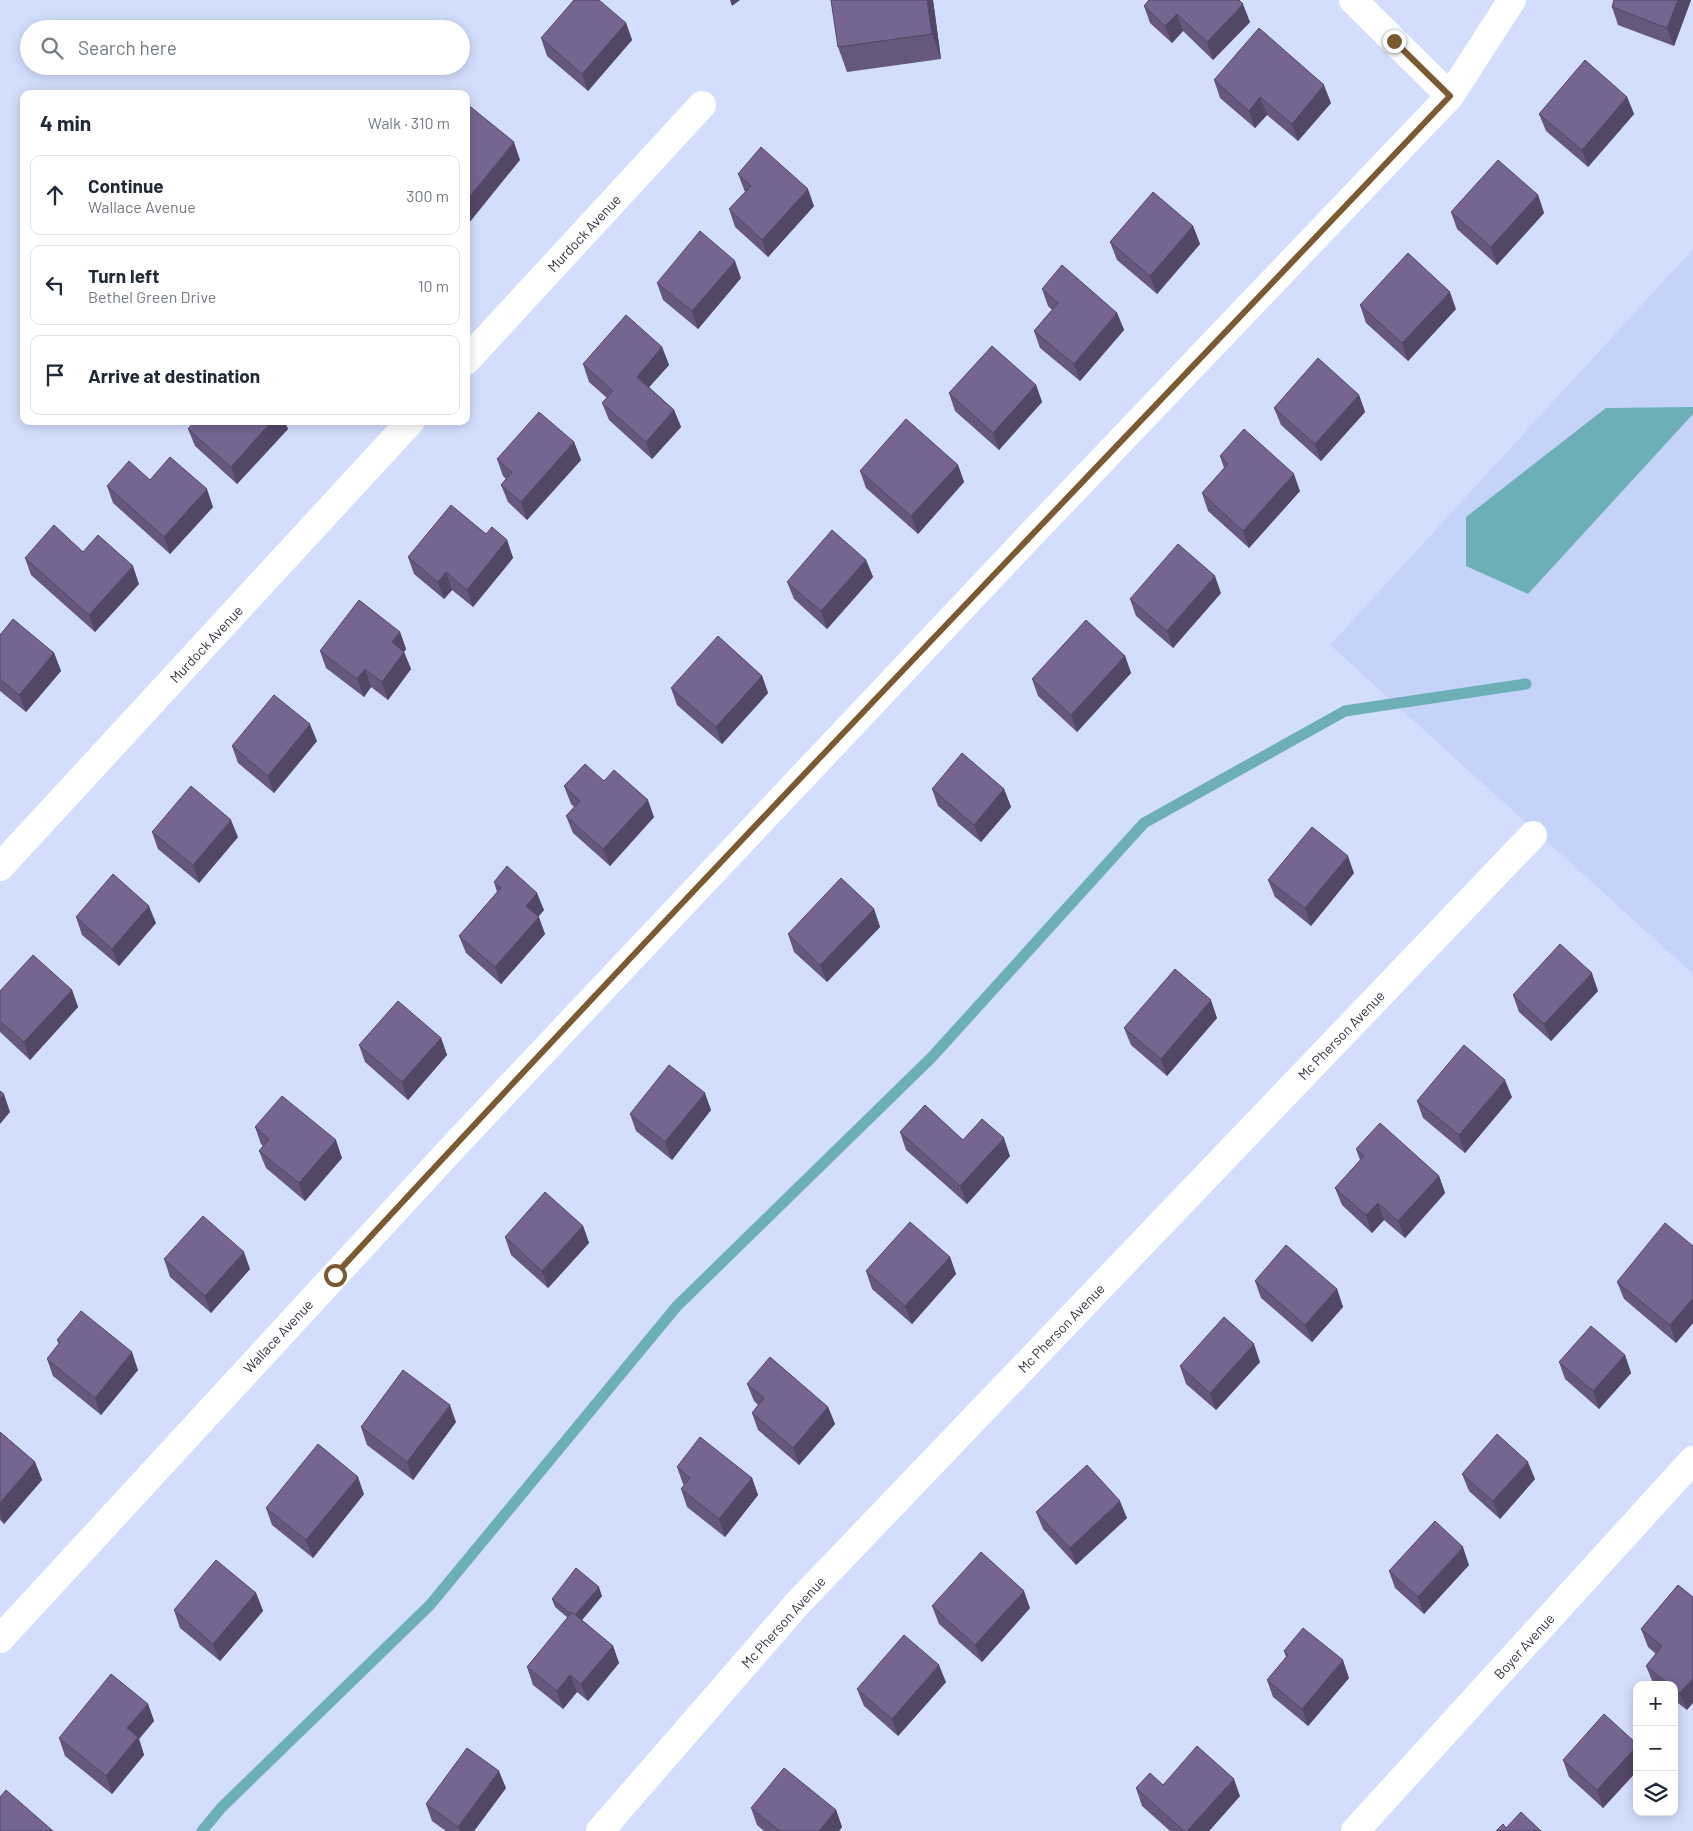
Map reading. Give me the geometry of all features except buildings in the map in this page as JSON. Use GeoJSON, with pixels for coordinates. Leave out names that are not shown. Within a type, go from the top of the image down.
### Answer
{"type":"FeatureCollection","features":[{"type":"Feature","properties":{"kind":"street"},"geometry":{"type":"LineString","coordinates":[[1353,0],[1450,96]]}},
{"type":"Feature","properties":{"kind":"street","name":"Wallace Avenue"},"geometry":{"type":"LineString","coordinates":[[0,1639],[462,1136],[1450,96],[1512,0]]}},
{"type":"Feature","properties":{"kind":"street","name":"Murdock Avenue"},"geometry":{"type":"LineString","coordinates":[[470,358],[702,105]]}},
{"type":"Feature","properties":{"kind":"street","name":"Murdock Avenue"},"geometry":{"type":"LineString","coordinates":[[0,868],[407,425]]}},
{"type":"Feature","properties":{"kind":"street","name":"Mc Pherson Avenue"},"geometry":{"type":"LineString","coordinates":[[600,1831],[796,1604],[1533,835]]}},
{"type":"Feature","properties":{"kind":"street","name":"Boyer Avenue"},"geometry":{"type":"LineString","coordinates":[[1355,1831],[1693,1460]]}},
{"type":"Feature","properties":{"kind":"shaded area"},"geometry":{"type":"Polygon","coordinates":[[[1693,249],[1693,974],[1330,645],[1693,249]]]}},
{"type":"Feature","properties":{"kind":"shaded area"},"geometry":{"type":"Polygon","coordinates":[[[1693,407],[1693,414],[1528,594],[1466,566],[1466,517],[1606,408],[1693,407]]]}},
{"type":"Feature","properties":{"kind":"waterway"},"geometry":{"type":"LineString","coordinates":[[202,1831],[222,1807],[430,1605],[677,1306],[932,1057],[1144,823],[1345,711],[1526,684]]}},
{"type":"Feature","properties":{"kind":"route"},"geometry":{"type":"LineString","coordinates":[[335,1275],[469,1129],[1010,556],[1450,96],[1394,41]]}}]}
